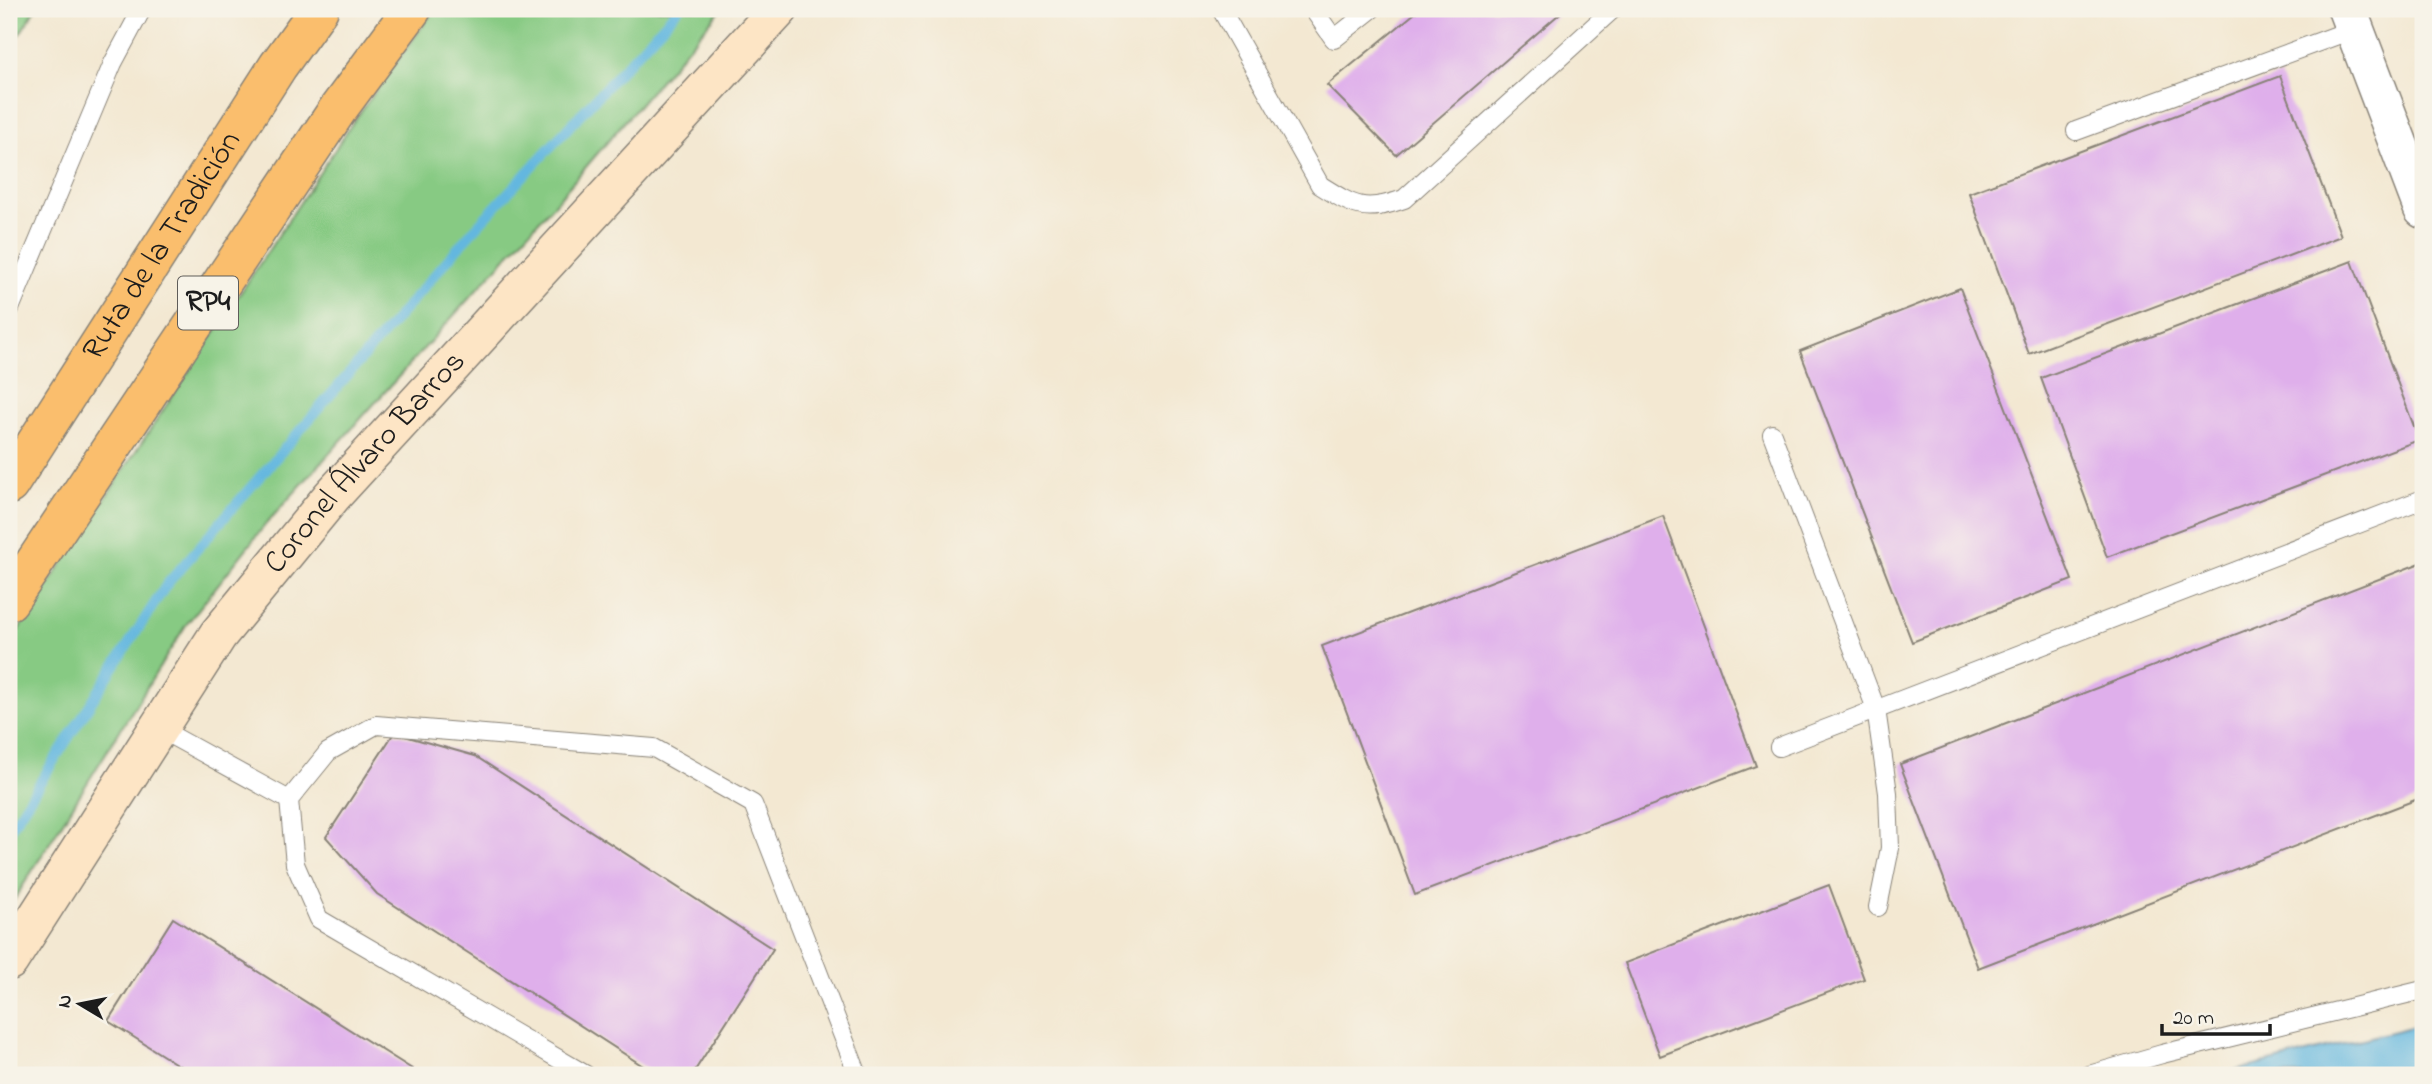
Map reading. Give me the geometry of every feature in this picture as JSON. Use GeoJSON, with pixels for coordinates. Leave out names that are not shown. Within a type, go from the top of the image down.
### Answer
{"type":"FeatureCollection","features":[{"type":"Feature","properties":{"kind":"main road","name":"Ruta de la Tradición"},"geometry":{"type":"LineString","coordinates":[[9,485],[278,66],[319,9]]}},
{"type":"Feature","properties":{"kind":"main road","name":"RP4"},"geometry":{"type":"LineString","coordinates":[[9,601],[338,109],[412,9]]}},
{"type":"Feature","properties":{"kind":"main road","name":"Coronel Álvaro Barros"},"geometry":{"type":"LineString","coordinates":[[9,961],[218,635],[332,496],[779,9]]}},
{"type":"Feature","properties":{"kind":"street"},"geometry":{"type":"LineString","coordinates":[[2351,19],[2423,209]]}},
{"type":"Feature","properties":{"kind":"lane"},"geometry":{"type":"LineString","coordinates":[[9,311],[113,63],[142,9]]}},
{"type":"Feature","properties":{"kind":"lane"},"geometry":{"type":"LineString","coordinates":[[1221,9],[1320,185],[1344,200],[1374,209],[1404,199],[1612,9]]}},
{"type":"Feature","properties":{"kind":"lane"},"geometry":{"type":"LineString","coordinates":[[1313,9],[1334,38],[1372,9]]}},
{"type":"Feature","properties":{"kind":"lane"},"geometry":{"type":"LineString","coordinates":[[2076,131],[2351,19]]}},
{"type":"Feature","properties":{"kind":"lane"},"geometry":{"type":"LineString","coordinates":[[1772,433],[1875,709],[1888,793],[1890,848],[1878,907]]}},
{"type":"Feature","properties":{"kind":"lane"},"geometry":{"type":"LineString","coordinates":[[1779,747],[2423,499]]}},
{"type":"Feature","properties":{"kind":"lane"},"geometry":{"type":"LineString","coordinates":[[586,1075],[319,919],[295,864],[289,800],[328,752],[376,725],[654,748],[753,804],[858,1075]]}},
{"type":"Feature","properties":{"kind":"lane"},"geometry":{"type":"LineString","coordinates":[[158,728],[289,800]]}},
{"type":"Feature","properties":{"kind":"lane"},"geometry":{"type":"LineString","coordinates":[[2089,1075],[2162,1054],[2423,990]]}},
{"type":"Feature","properties":{"kind":"green space"},"geometry":{"type":"Polygon","coordinates":[[[9,9],[36,9],[9,50],[9,9]]]}},
{"type":"Feature","properties":{"kind":"green space"},"geometry":{"type":"Polygon","coordinates":[[[435,9],[721,9],[556,202],[266,524],[186,625],[9,908],[9,644],[351,125],[435,9]]]}},
{"type":"Feature","properties":{"kind":"water"},"geometry":{"type":"Polygon","coordinates":[[[2423,1024],[2423,1075],[2218,1075],[2423,1024]]]}},
{"type":"Feature","properties":{"kind":"building"},"geometry":{"type":"Polygon","coordinates":[[[1420,9],[1565,9],[1396,155],[1327,85],[1420,9]]]}},
{"type":"Feature","properties":{"kind":"building"},"geometry":{"type":"Polygon","coordinates":[[[2280,76],[2341,236],[2029,354],[1969,193],[2280,76]]]}},
{"type":"Feature","properties":{"kind":"building"},"geometry":{"type":"Polygon","coordinates":[[[2352,261],[2419,440],[2107,557],[2041,378],[2352,261]]]}},
{"type":"Feature","properties":{"kind":"building"},"geometry":{"type":"Polygon","coordinates":[[[1960,288],[2072,580],[1912,642],[1800,351],[1960,288]]]}},
{"type":"Feature","properties":{"kind":"building"},"geometry":{"type":"Polygon","coordinates":[[[1663,516],[1756,766],[1415,895],[1322,646],[1663,516]]]}},
{"type":"Feature","properties":{"kind":"building"},"geometry":{"type":"Polygon","coordinates":[[[2423,562],[2423,797],[1978,968],[1900,764],[2423,562]]]}},
{"type":"Feature","properties":{"kind":"building"},"geometry":{"type":"Polygon","coordinates":[[[394,733],[475,756],[773,949],[692,1075],[657,1075],[377,894],[326,837],[394,733]]]}},
{"type":"Feature","properties":{"kind":"building"},"geometry":{"type":"Polygon","coordinates":[[[1829,885],[1864,979],[1660,1056],[1625,963],[1829,885]]]}},
{"type":"Feature","properties":{"kind":"building"},"geometry":{"type":"Polygon","coordinates":[[[173,918],[412,1069],[408,1075],[194,1075],[108,1021],[173,918]]]}},
{"type":"Feature","properties":{"kind":"waterway"},"geometry":{"type":"LineString","coordinates":[[9,831],[167,584],[469,235],[678,9]]}}]}
